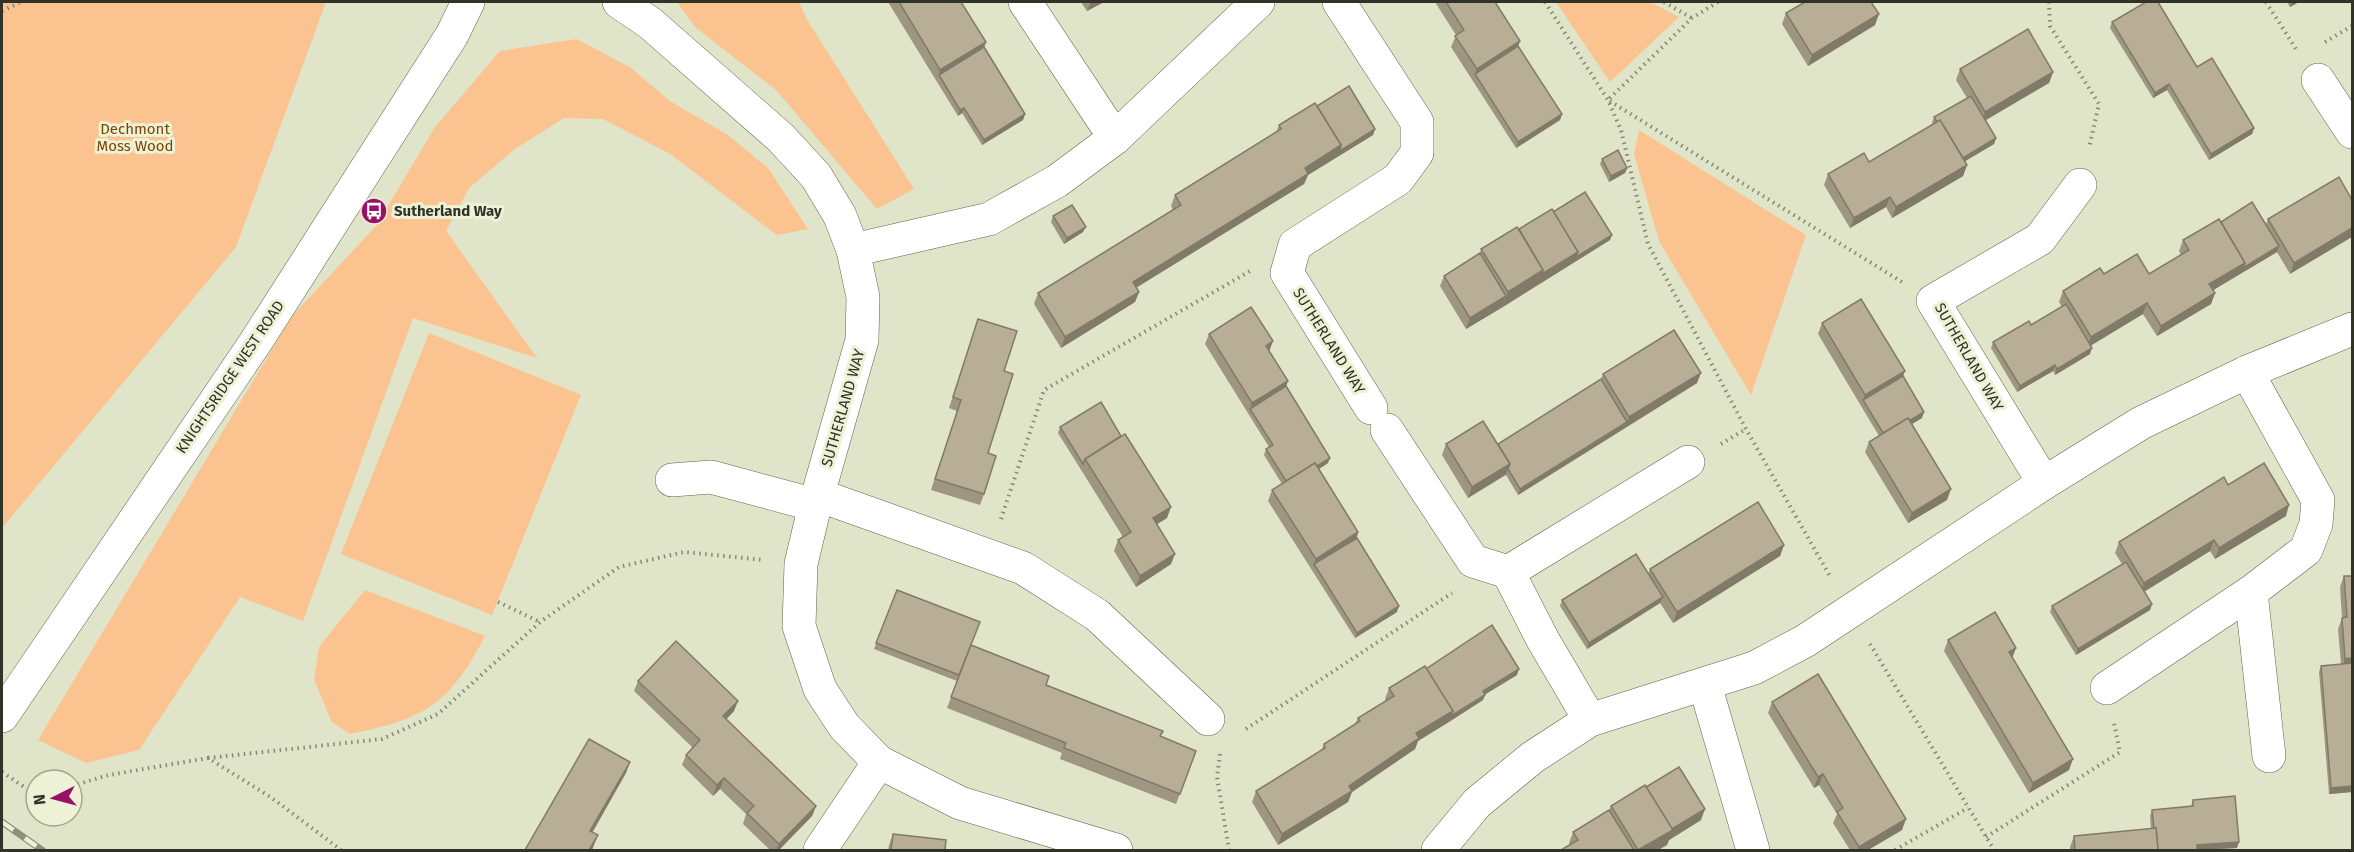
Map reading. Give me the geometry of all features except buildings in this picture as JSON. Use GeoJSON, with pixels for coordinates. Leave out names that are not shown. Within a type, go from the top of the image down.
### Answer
{"type":"FeatureCollection","features":[{"type":"Feature","properties":{"kind":"street","name":"KNIGHTSRIDGE WEST ROAD"},"geometry":{"type":"LineString","coordinates":[[9,704],[255,343],[452,35],[468,2]]}},
{"type":"Feature","properties":{"kind":"street","name":"KNIGHTSRIDGE WEST ROAD"},"geometry":{"type":"LineString","coordinates":[[452,35],[489,2]]}},
{"type":"Feature","properties":{"kind":"street","name":"SUTHERLAND WAY"},"geometry":{"type":"LineString","coordinates":[[619,2],[641,12],[781,138],[816,176],[840,216],[853,250],[863,297],[862,340],[816,500],[801,564],[799,626],[820,689],[844,726],[879,762],[960,803],[1116,850]]}},
{"type":"Feature","properties":{"kind":"street"},"geometry":{"type":"LineString","coordinates":[[1025,2],[1115,138]]}},
{"type":"Feature","properties":{"kind":"street"},"geometry":{"type":"LineString","coordinates":[[853,250],[989,219],[1057,181],[1115,138],[1258,2]]}},
{"type":"Feature","properties":{"kind":"street"},"geometry":{"type":"LineString","coordinates":[[1295,245],[1398,179],[1417,153],[1417,122],[1339,2]]}},
{"type":"Feature","properties":{"kind":"street"},"geometry":{"type":"LineString","coordinates":[[2318,80],[2352,132]]}},
{"type":"Feature","properties":{"kind":"street","name":"SUTHERLAND WAY"},"geometry":{"type":"LineString","coordinates":[[2044,483],[1933,301],[2040,239],[2080,185]]}},
{"type":"Feature","properties":{"kind":"street","name":"SUTHERLAND WAY"},"geometry":{"type":"LineString","coordinates":[[1295,245],[1287,273],[1379,419],[1473,561]]}},
{"type":"Feature","properties":{"kind":"street"},"geometry":{"type":"LineString","coordinates":[[1438,850],[1477,803],[1533,757],[1590,720],[1754,668],[1804,641],[1850,612],[2044,483],[2141,423],[2247,372],[2352,329]]}},
{"type":"Feature","properties":{"kind":"street"},"geometry":{"type":"LineString","coordinates":[[2107,688],[2251,592],[2306,550],[2316,524],[2318,500],[2247,372]]}},
{"type":"Feature","properties":{"kind":"street"},"geometry":{"type":"LineString","coordinates":[[1508,572],[1688,462]]}},
{"type":"Feature","properties":{"kind":"street"},"geometry":{"type":"LineString","coordinates":[[672,480],[711,477],[816,500],[1023,568],[1097,615],[1214,732]]}},
{"type":"Feature","properties":{"kind":"street"},"geometry":{"type":"LineString","coordinates":[[1473,561],[1508,572],[1543,640],[1590,720]]}},
{"type":"Feature","properties":{"kind":"street"},"geometry":{"type":"LineString","coordinates":[[2251,592],[2269,756]]}},
{"type":"Feature","properties":{"kind":"street"},"geometry":{"type":"LineString","coordinates":[[1705,685],[1753,850]]}},
{"type":"Feature","properties":{"kind":"street"},"geometry":{"type":"LineString","coordinates":[[820,850],[879,762]]}},
{"type":"Feature","properties":{"kind":"path"},"geometry":{"type":"LineString","coordinates":[[2,11],[21,2]]}},
{"type":"Feature","properties":{"kind":"path"},"geometry":{"type":"LineString","coordinates":[[1545,2],[1608,100],[1621,130],[1648,244],[1746,429],[1850,612],[1994,850]]}},
{"type":"Feature","properties":{"kind":"path"},"geometry":{"type":"LineString","coordinates":[[1664,2],[1692,18]]}},
{"type":"Feature","properties":{"kind":"path"},"geometry":{"type":"LineString","coordinates":[[1608,100],[1692,18],[1718,2]]}},
{"type":"Feature","properties":{"kind":"path"},"geometry":{"type":"LineString","coordinates":[[2049,2],[2050,26],[2099,104],[2080,185]]}},
{"type":"Feature","properties":{"kind":"path"},"geometry":{"type":"LineString","coordinates":[[2266,2],[2318,80]]}},
{"type":"Feature","properties":{"kind":"path"},"geometry":{"type":"LineString","coordinates":[[1608,100],[1933,301]]}},
{"type":"Feature","properties":{"kind":"path"},"geometry":{"type":"LineString","coordinates":[[989,557],[1044,390],[1295,245]]}},
{"type":"Feature","properties":{"kind":"path"},"geometry":{"type":"LineString","coordinates":[[84,782],[109,775],[208,758],[382,739],[438,714],[540,622],[619,567],[684,552],[801,564]]}},
{"type":"Feature","properties":{"kind":"path"},"geometry":{"type":"LineString","coordinates":[[1241,732],[1458,588],[1473,561]]}},
{"type":"Feature","properties":{"kind":"path"},"geometry":{"type":"LineString","coordinates":[[498,602],[540,622]]}},
{"type":"Feature","properties":{"kind":"path"},"geometry":{"type":"LineString","coordinates":[[1986,837],[2120,752],[2107,688]]}},
{"type":"Feature","properties":{"kind":"path"},"geometry":{"type":"LineString","coordinates":[[1214,732],[1217,777],[1229,850]]}},
{"type":"Feature","properties":{"kind":"path"},"geometry":{"type":"LineString","coordinates":[[208,758],[272,798],[341,850]]}},
{"type":"Feature","properties":{"kind":"path"},"geometry":{"type":"LineString","coordinates":[[2,772],[24,787]]}},
{"type":"Feature","properties":{"kind":"path"},"geometry":{"type":"LineString","coordinates":[[1895,850],[1968,808]]}},
{"type":"Feature","properties":{"kind":"green space","name":"Dechmont Moss Wood"},"geometry":{"type":"Polygon","coordinates":[[[2,2],[326,2],[236,247],[2,528],[2,2]]]}},
{"type":"Feature","properties":{"kind":"green space"},"geometry":{"type":"Polygon","coordinates":[[[677,2],[799,2],[806,18],[914,189],[877,209],[776,90],[695,27],[677,2]]]}},
{"type":"Feature","properties":{"kind":"green space"},"geometry":{"type":"Polygon","coordinates":[[[1556,2],[1650,2],[1679,17],[1610,82],[1556,2]]]}},
{"type":"Feature","properties":{"kind":"green space"},"geometry":{"type":"Polygon","coordinates":[[[577,39],[631,68],[670,101],[728,135],[768,168],[808,229],[777,235],[670,154],[603,119],[564,118],[515,149],[469,188],[446,231],[537,358],[413,318],[303,621],[240,597],[139,750],[86,763],[38,740],[292,316],[376,226],[435,127],[500,51],[577,39]]]}},
{"type":"Feature","properties":{"kind":"green space"},"geometry":{"type":"Polygon","coordinates":[[[1639,130],[1806,235],[1751,395],[1659,241],[1634,154],[1639,130]]]}},
{"type":"Feature","properties":{"kind":"green space"},"geometry":{"type":"Polygon","coordinates":[[[429,333],[581,395],[492,615],[341,554],[429,333]]]}},
{"type":"Feature","properties":{"kind":"green space"},"geometry":{"type":"Polygon","coordinates":[[[365,590],[485,636],[459,678],[432,705],[416,715],[397,722],[350,734],[332,722],[314,680],[319,647],[365,590]]]}},
{"type":"Feature","properties":{"kind":"railway"},"geometry":{"type":"LineString","coordinates":[[2,822],[42,850]]}},
{"type":"Feature","properties":{"kind":"place","name":"Sutherland Way"},"geometry":{"type":"Point","coordinates":[374,211]}}]}
